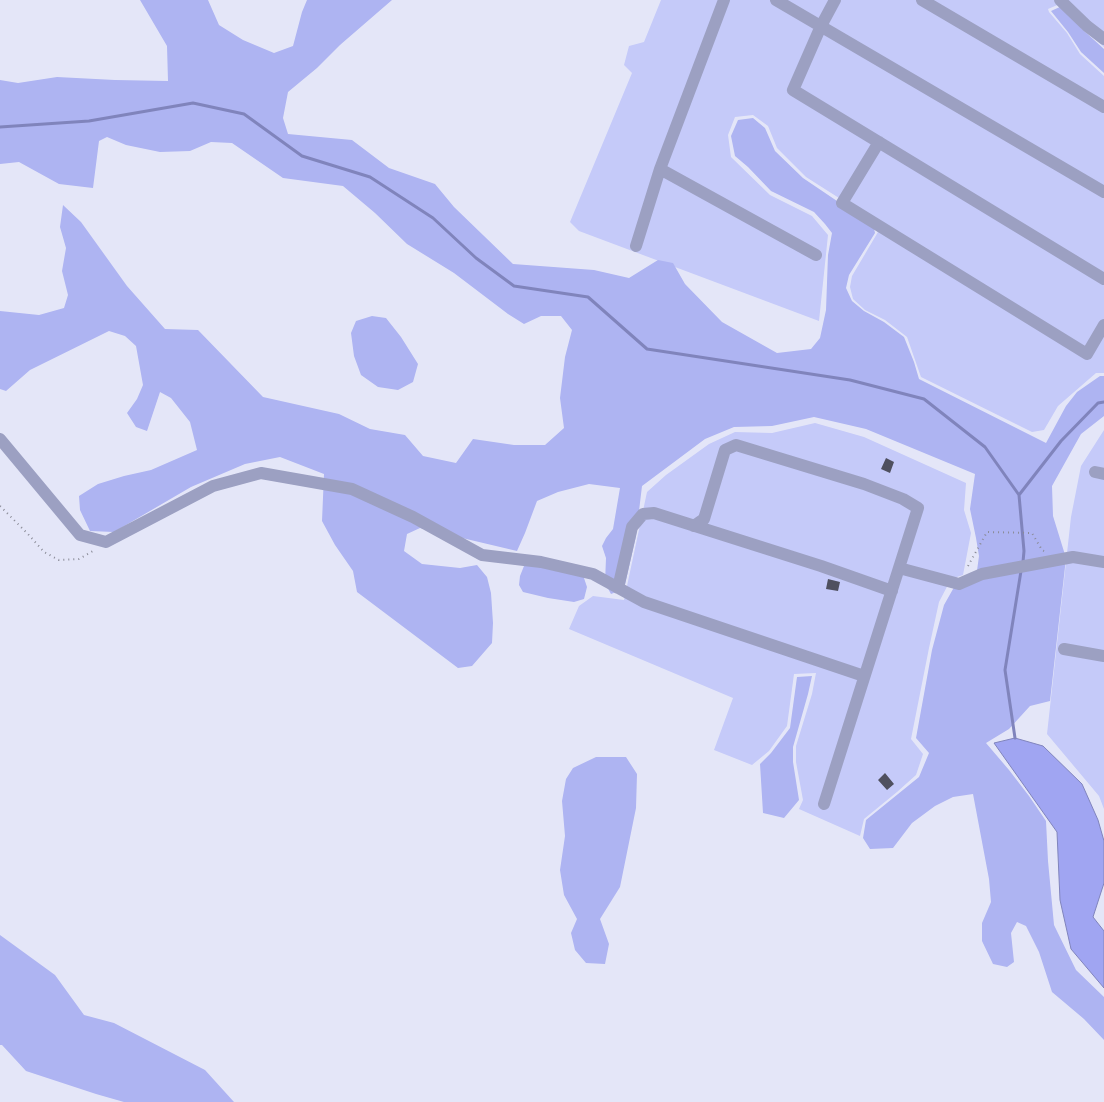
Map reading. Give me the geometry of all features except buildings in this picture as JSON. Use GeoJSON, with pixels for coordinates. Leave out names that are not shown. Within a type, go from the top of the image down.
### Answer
{"type":"FeatureCollection","features":[{"type":"Feature","properties":{"kind":"street"},"geometry":{"type":"LineString","coordinates":[[636,246],[660,169],[724,0]]}},
{"type":"Feature","properties":{"kind":"street"},"geometry":{"type":"LineString","coordinates":[[776,0],[1104,192]]}},
{"type":"Feature","properties":{"kind":"street"},"geometry":{"type":"LineString","coordinates":[[835,0],[821,26],[793,90],[1104,279]]}},
{"type":"Feature","properties":{"kind":"street"},"geometry":{"type":"LineString","coordinates":[[922,0],[1104,106]]}},
{"type":"Feature","properties":{"kind":"street"},"geometry":{"type":"LineString","coordinates":[[1060,0],[1087,26],[1104,39]]}},
{"type":"Feature","properties":{"kind":"street"},"geometry":{"type":"LineString","coordinates":[[880,142],[842,203],[1087,354],[1104,325]]}},
{"type":"Feature","properties":{"kind":"street"},"geometry":{"type":"LineString","coordinates":[[660,169],[816,254]]}},
{"type":"Feature","properties":{"kind":"street"},"geometry":{"type":"LineString","coordinates":[[0,439],[80,535],[106,542],[213,486],[262,473],[352,489],[413,516],[482,555],[541,562],[593,574],[644,602],[864,676]]}},
{"type":"Feature","properties":{"kind":"street"},"geometry":{"type":"LineString","coordinates":[[694,526],[704,519],[725,450],[736,444],[864,484],[903,499],[918,508],[824,804]]}},
{"type":"Feature","properties":{"kind":"street"},"geometry":{"type":"LineString","coordinates":[[618,588],[632,527],[643,514],[654,513],[821,566],[892,591]]}},
{"type":"Feature","properties":{"kind":"street"},"geometry":{"type":"LineString","coordinates":[[899,568],[959,584],[982,574],[1073,557],[1104,562]]}},
{"type":"Feature","properties":{"kind":"street"},"geometry":{"type":"LineString","coordinates":[[1064,649],[1104,656]]}},
{"type":"Feature","properties":{"kind":"path"},"geometry":{"type":"LineString","coordinates":[[0,506],[44,552],[59,560],[79,559],[106,542]]}},
{"type":"Feature","properties":{"kind":"path"},"geometry":{"type":"LineString","coordinates":[[968,566],[988,532],[1032,533]]}},
{"type":"Feature","properties":{"kind":"shaded area"},"geometry":{"type":"Polygon","coordinates":[[[140,0],[208,0],[219,25],[243,40],[274,53],[293,46],[307,0],[392,0],[288,92],[283,118],[288,134],[352,140],[389,168],[435,184],[454,207],[513,264],[594,270],[629,278],[658,260],[673,263],[685,284],[722,322],[777,353],[811,349],[820,338],[826,310],[828,255],[832,233],[814,212],[771,191],[735,156],[731,136],[738,120],[753,118],[765,128],[775,151],[803,178],[837,201],[872,220],[875,233],[849,275],[846,288],[852,301],[904,337],[919,379],[1046,443],[1066,406],[1077,392],[1100,376],[1104,376],[1104,416],[1081,434],[1052,486],[1053,516],[1066,558],[1050,701],[1030,706],[1009,729],[986,743],[1029,796],[1046,821],[1054,925],[1076,970],[1104,997],[1104,1040],[1084,1019],[1052,992],[1039,952],[1026,926],[1017,922],[1011,933],[1014,962],[1007,967],[993,964],[982,941],[982,923],[991,902],[989,879],[973,794],[953,797],[935,806],[912,823],[893,848],[870,849],[863,838],[866,820],[919,777],[929,753],[916,738],[932,650],[944,605],[957,582],[976,578],[979,556],[970,509],[975,474],[866,429],[814,417],[772,426],[734,427],[705,439],[642,486],[636,536],[624,589],[611,594],[605,583],[606,558],[602,546],[613,529],[620,488],[589,484],[558,492],[537,501],[517,551],[420,528],[407,534],[404,551],[422,564],[460,568],[477,565],[487,577],[491,593],[492,643],[472,666],[458,668],[357,592],[353,571],[335,545],[322,521],[324,474],[280,457],[245,464],[191,487],[114,532],[90,531],[80,510],[79,496],[98,484],[151,470],[197,450],[190,422],[171,398],[160,392],[147,431],[136,427],[127,413],[137,399],[143,385],[136,346],[125,336],[109,331],[30,370],[6,391],[0,389],[0,311],[39,315],[64,308],[68,295],[62,271],[66,248],[60,227],[63,205],[81,222],[127,286],[165,329],[198,330],[263,397],[339,414],[370,429],[405,435],[423,456],[456,463],[473,439],[514,445],[545,445],[564,428],[560,398],[565,357],[572,330],[561,316],[541,316],[524,324],[454,273],[407,244],[343,186],[283,178],[232,143],[211,142],[190,151],[160,152],[126,145],[107,137],[99,141],[93,188],[59,184],[19,162],[0,164],[0,80],[18,83],[57,77],[168,81],[167,46],[140,0]]]}},
{"type":"Feature","properties":{"kind":"shaded area"},"geometry":{"type":"Polygon","coordinates":[[[661,0],[1104,0],[1104,47],[1083,28],[1062,3],[1048,9],[1067,33],[1080,54],[1104,76],[1104,373],[1096,373],[1058,406],[1044,430],[1032,432],[921,377],[907,337],[885,320],[865,310],[853,299],[850,287],[852,276],[878,232],[839,198],[806,177],[777,148],[768,126],[753,115],[735,117],[728,135],[731,157],[770,195],[812,216],[828,235],[819,321],[579,231],[570,222],[632,73],[624,65],[629,46],[644,42],[661,0]]]}},
{"type":"Feature","properties":{"kind":"shaded area"},"geometry":{"type":"Polygon","coordinates":[[[1062,6],[1082,29],[1104,49],[1104,73],[1081,52],[1051,11],[1062,6]]]}},
{"type":"Feature","properties":{"kind":"shaded area"},"geometry":{"type":"Polygon","coordinates":[[[372,316],[386,318],[418,364],[413,382],[398,390],[378,387],[361,375],[354,356],[351,333],[356,321],[372,316]]]}},
{"type":"Feature","properties":{"kind":"shaded area"},"geometry":{"type":"Polygon","coordinates":[[[815,423],[864,437],[966,483],[964,510],[971,533],[963,575],[951,579],[939,602],[911,739],[923,754],[916,775],[864,819],[860,836],[799,809],[803,800],[796,762],[796,746],[812,694],[816,673],[794,674],[787,726],[769,751],[752,765],[714,750],[733,698],[569,629],[579,606],[593,596],[624,600],[647,492],[666,475],[709,444],[735,432],[772,433],[815,423]]]}},
{"type":"Feature","properties":{"kind":"shaded area"},"geometry":{"type":"Polygon","coordinates":[[[1104,430],[1104,809],[1099,796],[1047,734],[1071,517],[1081,466],[1104,430]]]}},
{"type":"Feature","properties":{"kind":"shaded area"},"geometry":{"type":"Polygon","coordinates":[[[532,565],[583,575],[587,587],[584,599],[574,602],[523,592],[519,585],[520,576],[524,566],[532,565]]]}},
{"type":"Feature","properties":{"kind":"shaded area"},"geometry":{"type":"Polygon","coordinates":[[[812,676],[793,747],[793,762],[799,800],[784,818],[763,813],[760,764],[790,728],[797,677],[812,676]]]}},
{"type":"Feature","properties":{"kind":"shaded area"},"geometry":{"type":"Polygon","coordinates":[[[1015,738],[1043,746],[1082,784],[1098,820],[1104,841],[1104,883],[1093,917],[1104,931],[1104,988],[1071,949],[1060,900],[1057,832],[994,743],[1015,738]]]}},
{"type":"Feature","properties":{"kind":"shaded area"},"geometry":{"type":"Polygon","coordinates":[[[596,757],[626,757],[637,774],[636,808],[620,887],[600,919],[609,944],[605,964],[586,963],[575,950],[571,933],[577,919],[564,895],[560,870],[565,836],[562,801],[566,779],[573,768],[596,757]]]}},
{"type":"Feature","properties":{"kind":"shaded area"},"geometry":{"type":"Polygon","coordinates":[[[0,935],[55,975],[84,1015],[114,1023],[205,1070],[234,1102],[124,1102],[26,1071],[0,1045],[0,935]]]}},
{"type":"Feature","properties":{"kind":"waterway"},"geometry":{"type":"LineString","coordinates":[[0,127],[89,121],[193,103],[244,114],[302,156],[370,177],[433,218],[476,258],[514,286],[588,297],[647,349],[850,380],[924,399],[985,447],[1019,495],[1024,551],[1023,562]]}},
{"type":"Feature","properties":{"kind":"waterway"},"geometry":{"type":"LineString","coordinates":[[1019,495],[1061,441],[1098,403],[1104,402]]}},
{"type":"Feature","properties":{"kind":"waterway"},"geometry":{"type":"LineString","coordinates":[[1015,738],[1005,670],[1021,571]]}}]}
